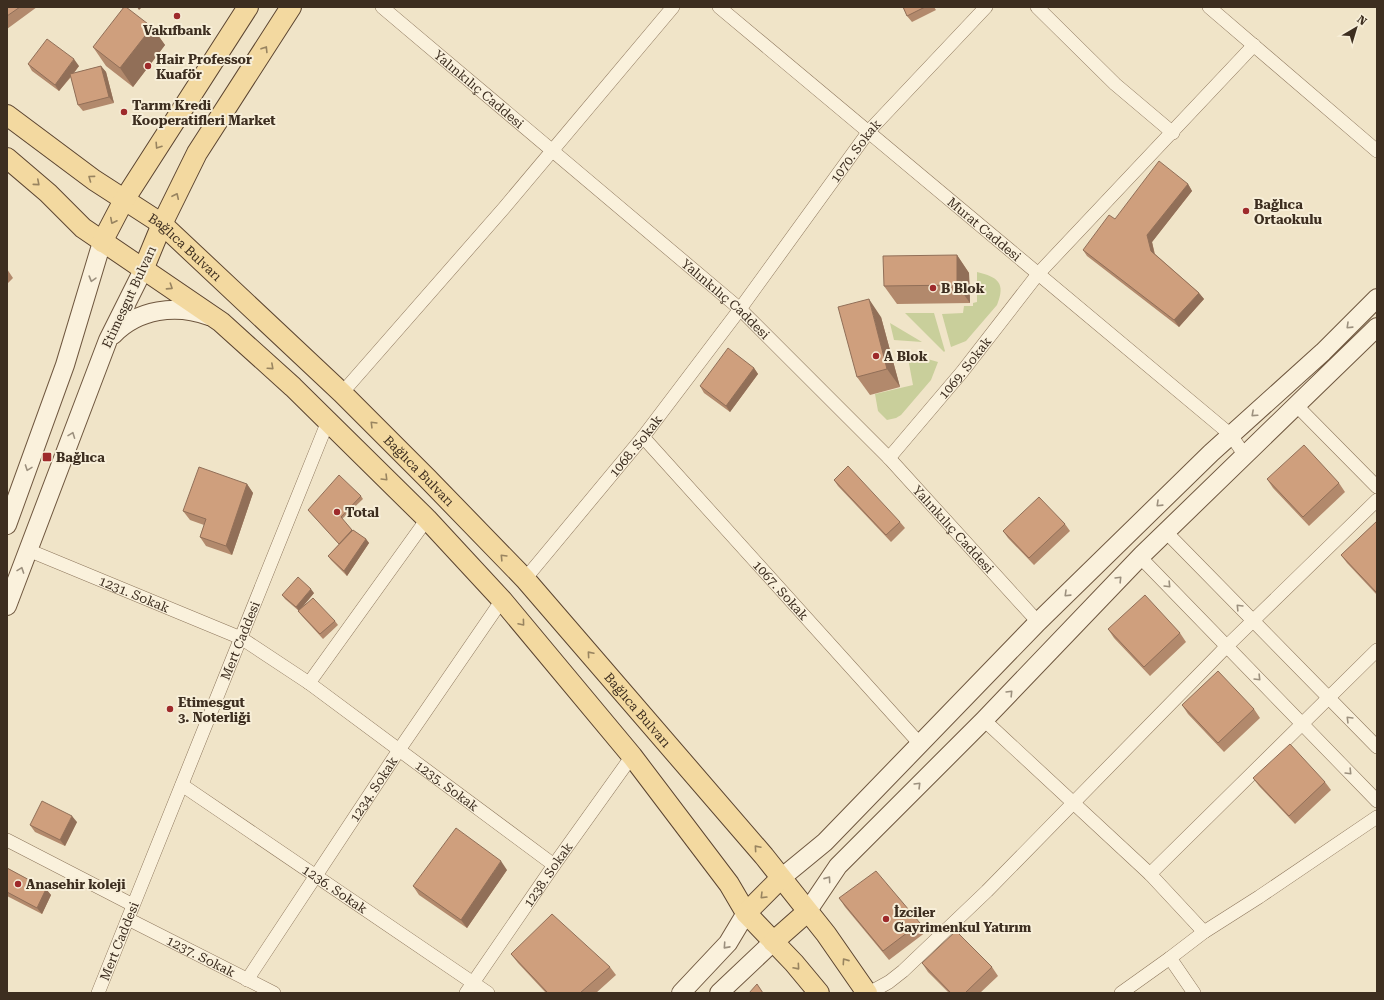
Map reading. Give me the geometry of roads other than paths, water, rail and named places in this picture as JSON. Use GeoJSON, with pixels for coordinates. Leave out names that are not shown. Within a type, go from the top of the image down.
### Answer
{"type":"FeatureCollection","features":[{"type":"Feature","properties":{"kind":"main road"},"geometry":{"type":"LineString","coordinates":[[7,525],[65,365],[102,242],[124,200],[248,7]]}},
{"type":"Feature","properties":{"kind":"main road","name":"Etimesgut Bulvarı"},"geometry":{"type":"LineString","coordinates":[[7,606],[108,340],[143,270],[162,224],[197,153],[291,7]]}},
{"type":"Feature","properties":{"kind":"main road","name":"Bağlıca Bulvarı"},"geometry":{"type":"LineString","coordinates":[[7,115],[94,180],[162,224],[342,393],[525,579],[764,856],[780,879],[807,912]]}},
{"type":"Feature","properties":{"kind":"main road"},"geometry":{"type":"LineString","coordinates":[[7,158],[48,193],[83,228],[221,322],[328,421],[427,520],[502,600],[632,756],[729,884],[746,913],[794,963],[819,993]]}},
{"type":"Feature","properties":{"kind":"main road"},"geometry":{"type":"LineString","coordinates":[[682,993],[728,944],[746,913],[780,879],[825,842],[1038,622],[1231,435],[1323,352],[1377,298]]}},
{"type":"Feature","properties":{"kind":"main road"},"geometry":{"type":"LineString","coordinates":[[108,340],[134,319],[160,311],[189,310],[221,322]]}},
{"type":"Feature","properties":{"kind":"main road"},"geometry":{"type":"LineString","coordinates":[[719,993],[807,912],[838,866],[984,720],[1140,557],[1377,327]]}},
{"type":"Feature","properties":{"kind":"main road"},"geometry":{"type":"LineString","coordinates":[[807,912],[826,934],[868,993]]}},
{"type":"Feature","properties":{"kind":"street","name":"Yalınkılıç Caddesi"},"geometry":{"type":"LineString","coordinates":[[382,7],[740,309],[889,458],[1038,622]]}},
{"type":"Feature","properties":{"kind":"street"},"geometry":{"type":"LineString","coordinates":[[342,393],[553,150],[673,7]]}},
{"type":"Feature","properties":{"kind":"street","name":"Murat Caddesi"},"geometry":{"type":"LineString","coordinates":[[719,7],[1231,435],[1245,456]]}},
{"type":"Feature","properties":{"kind":"street","name":"1070. Sokak"},"geometry":{"type":"LineString","coordinates":[[740,309],[869,131],[986,7]]}},
{"type":"Feature","properties":{"kind":"street"},"geometry":{"type":"LineString","coordinates":[[1038,7],[1115,84],[1173,133]]}},
{"type":"Feature","properties":{"kind":"street"},"geometry":{"type":"LineString","coordinates":[[1209,7],[1377,151]]}},
{"type":"Feature","properties":{"kind":"street","name":"1069. Sokak"},"geometry":{"type":"LineString","coordinates":[[889,458],[962,372],[1038,274],[1173,133],[1254,45]]}},
{"type":"Feature","properties":{"kind":"street","name":"1068. Sokak"},"geometry":{"type":"LineString","coordinates":[[525,579],[643,437],[740,309]]}},
{"type":"Feature","properties":{"kind":"street"},"geometry":{"type":"LineString","coordinates":[[1296,405],[1377,487]]}},
{"type":"Feature","properties":{"kind":"street","name":"Mert Caddesi"},"geometry":{"type":"LineString","coordinates":[[98,993],[328,421]]}},
{"type":"Feature","properties":{"kind":"street","name":"1067. Sokak"},"geometry":{"type":"LineString","coordinates":[[643,437],[920,744]]}},
{"type":"Feature","properties":{"kind":"street"},"geometry":{"type":"LineString","coordinates":[[868,993],[883,986],[903,971],[987,891],[1228,646],[1377,500]]}},
{"type":"Feature","properties":{"kind":"street"},"geometry":{"type":"LineString","coordinates":[[310,683],[427,520]]}},
{"type":"Feature","properties":{"kind":"street"},"geometry":{"type":"LineString","coordinates":[[1166,532],[1377,747]]}},
{"type":"Feature","properties":{"kind":"street","name":"1231. Sokak"},"geometry":{"type":"LineString","coordinates":[[28,550],[241,638]]}},
{"type":"Feature","properties":{"kind":"street"},"geometry":{"type":"LineString","coordinates":[[1140,557],[1377,801]]}},
{"type":"Feature","properties":{"kind":"street","name":"1234. Sokak"},"geometry":{"type":"LineString","coordinates":[[248,980],[400,750],[502,600]]}},
{"type":"Feature","properties":{"kind":"street","name":"1235. Sokak"},"geometry":{"type":"LineString","coordinates":[[241,638],[310,683],[554,865]]}},
{"type":"Feature","properties":{"kind":"street"},"geometry":{"type":"LineString","coordinates":[[1150,874],[1377,650]]}},
{"type":"Feature","properties":{"kind":"street"},"geometry":{"type":"LineString","coordinates":[[984,720],[1150,874],[1204,932]]}},
{"type":"Feature","properties":{"kind":"street","name":"1238. Sokak"},"geometry":{"type":"LineString","coordinates":[[466,993],[554,865],[632,756]]}},
{"type":"Feature","properties":{"kind":"street","name":"1236. Sokak"},"geometry":{"type":"LineString","coordinates":[[182,785],[474,982],[488,993]]}},
{"type":"Feature","properties":{"kind":"street"},"geometry":{"type":"LineString","coordinates":[[1121,993],[1204,932],[1259,897],[1377,817]]}},
{"type":"Feature","properties":{"kind":"street"},"geometry":{"type":"LineString","coordinates":[[7,840],[133,906]]}},
{"type":"Feature","properties":{"kind":"street","name":"1237. Sokak"},"geometry":{"type":"LineString","coordinates":[[128,919],[274,993]]}},
{"type":"Feature","properties":{"kind":"street"},"geometry":{"type":"LineString","coordinates":[[1170,958],[1194,993]]}},
{"type":"Feature","properties":{"kind":"place","name":"Vakıfbank"},"geometry":{"type":"Point","coordinates":[177,16]}},
{"type":"Feature","properties":{"kind":"place","name":"Hair Professor Kuaför"},"geometry":{"type":"Point","coordinates":[148,66]}},
{"type":"Feature","properties":{"kind":"place","name":"Tarım Kredi Kooperatifleri Market"},"geometry":{"type":"Point","coordinates":[124,112]}},
{"type":"Feature","properties":{"kind":"place","name":"Bağlıca Ortaokulu"},"geometry":{"type":"Point","coordinates":[1246,211]}},
{"type":"Feature","properties":{"kind":"place","name":"B Blok"},"geometry":{"type":"Point","coordinates":[933,288]}},
{"type":"Feature","properties":{"kind":"place","name":"A Blok"},"geometry":{"type":"Point","coordinates":[876,356]}},
{"type":"Feature","properties":{"kind":"place","name":"Bağlıca"},"geometry":{"type":"Point","coordinates":[47,457]}},
{"type":"Feature","properties":{"kind":"place","name":"Total"},"geometry":{"type":"Point","coordinates":[337,512]}},
{"type":"Feature","properties":{"kind":"place","name":"Etimesgut 3. Noterliği"},"geometry":{"type":"Point","coordinates":[170,709]}},
{"type":"Feature","properties":{"kind":"place","name":"Anasehir koleji"},"geometry":{"type":"Point","coordinates":[18,884]}},
{"type":"Feature","properties":{"kind":"place","name":"İzciler Gayrimenkul Yatırım"},"geometry":{"type":"Point","coordinates":[886,919]}}]}
